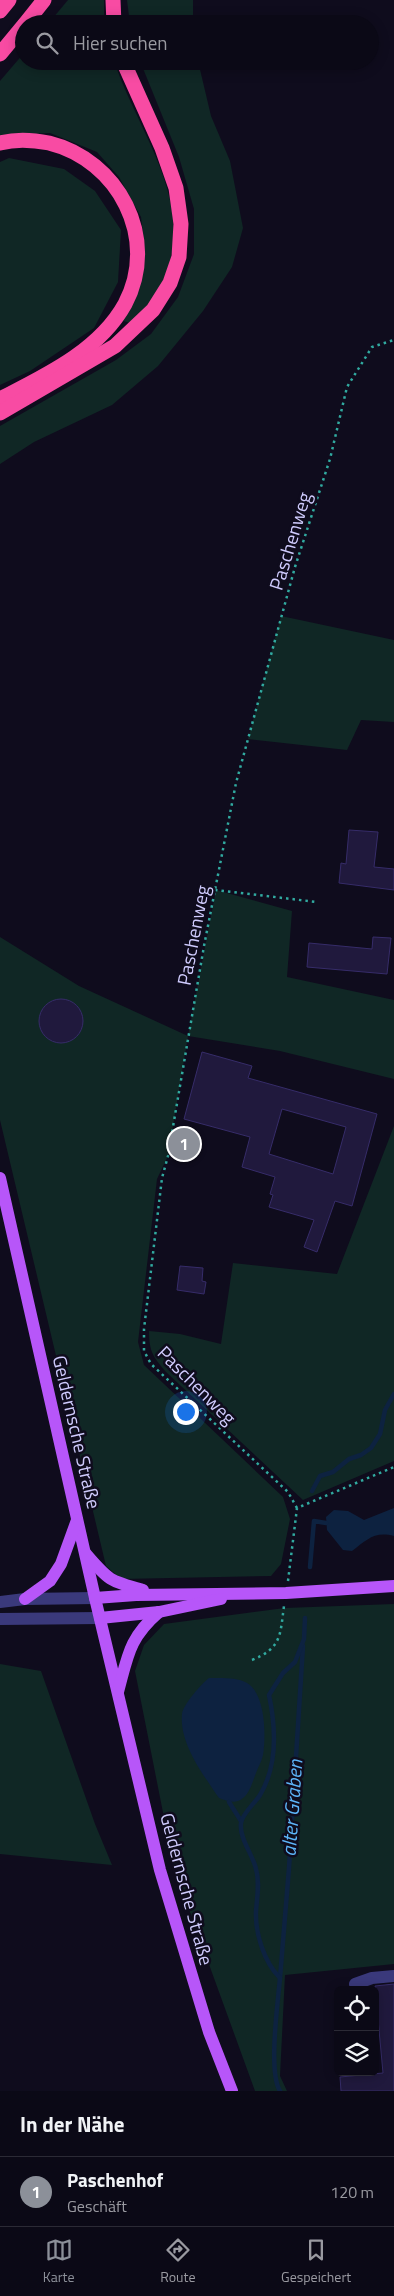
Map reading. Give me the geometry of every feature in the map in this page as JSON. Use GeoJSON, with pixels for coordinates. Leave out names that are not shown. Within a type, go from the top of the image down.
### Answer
{"type":"FeatureCollection","features":[{"type":"Feature","properties":{"kind":"highway"},"geometry":{"type":"LineString","coordinates":[[0,11],[9,0]]}},
{"type":"Feature","properties":{"kind":"highway"},"geometry":{"type":"LineString","coordinates":[[32,15],[44,0]]}},
{"type":"Feature","properties":{"kind":"highway"},"geometry":{"type":"LineString","coordinates":[[113,0],[114,15]]}},
{"type":"Feature","properties":{"kind":"highway"},"geometry":{"type":"LineString","coordinates":[[0,54],[15,35]]}},
{"type":"Feature","properties":{"kind":"highway"},"geometry":{"type":"LineString","coordinates":[[0,413],[115,346],[153,310],[170,283],[179,257],[181,224],[176,188],[162,148],[127,70]]}},
{"type":"Feature","properties":{"kind":"highway"},"geometry":{"type":"LineString","coordinates":[[0,143],[36,140],[68,148],[95,164],[118,189],[132,218],[138,250],[134,280],[125,304],[107,328],[88,348],[0,400]]}},
{"type":"Feature","properties":{"kind":"main road","name":"Geldernsche Straße"},"geometry":{"type":"LineString","coordinates":[[0,1178],[84,1552],[160,1870],[209,2032],[232,2091]]}},
{"type":"Feature","properties":{"kind":"main road"},"geometry":{"type":"LineString","coordinates":[[25,1599],[50,1581],[62,1564],[77,1520]]}},
{"type":"Feature","properties":{"kind":"main road"},"geometry":{"type":"LineString","coordinates":[[84,1552],[106,1577],[122,1585],[158,1594]]}},
{"type":"Feature","properties":{"kind":"main road"},"geometry":{"type":"LineString","coordinates":[[95,1598],[158,1594],[286,1593],[394,1586]]}},
{"type":"Feature","properties":{"kind":"main road"},"geometry":{"type":"LineString","coordinates":[[100,1618],[159,1612],[249,1594]]}},
{"type":"Feature","properties":{"kind":"main road","name":"Geldernsche Straße"},"geometry":{"type":"LineString","coordinates":[[118,1694],[130,1650],[137,1633],[159,1612]]}},
{"type":"Feature","properties":{"kind":"street"},"geometry":{"type":"LineString","coordinates":[[0,1602],[25,1599],[95,1598]]}},
{"type":"Feature","properties":{"kind":"street"},"geometry":{"type":"LineString","coordinates":[[0,1619],[100,1618]]}},
{"type":"Feature","properties":{"kind":"street"},"geometry":{"type":"LineString","coordinates":[[355,1984],[372,1978],[394,1976]]}},
{"type":"Feature","properties":{"kind":"path","name":"Paschenweg"},"geometry":{"type":"LineString","coordinates":[[297,1508],[288,1492],[151,1364],[144,1351],[144,1329],[162,1178],[168,1156],[236,783],[295,567],[330,459],[347,387],[372,347],[394,340]]}},
{"type":"Feature","properties":{"kind":"path"},"geometry":{"type":"LineString","coordinates":[[215,890],[317,902]]}},
{"type":"Feature","properties":{"kind":"path"},"geometry":{"type":"LineString","coordinates":[[252,1660],[265,1655],[274,1648],[279,1638],[297,1508],[394,1467]]}},
{"type":"Feature","properties":{"kind":"green space"},"geometry":{"type":"Polygon","coordinates":[[[68,0],[104,0],[104,15],[56,15],[68,0]]]}},
{"type":"Feature","properties":{"kind":"green space"},"geometry":{"type":"Polygon","coordinates":[[[127,0],[193,0],[193,15],[129,15],[127,0]]]}},
{"type":"Feature","properties":{"kind":"green space"},"geometry":{"type":"Polygon","coordinates":[[[15,64],[15,70],[118,70],[153,149],[172,208],[173,238],[168,269],[152,301],[131,323],[123,321],[140,283],[144,242],[141,217],[119,177],[97,152],[50,133],[0,135],[0,81],[15,64]]]}},
{"type":"Feature","properties":{"kind":"green space"},"geometry":{"type":"Polygon","coordinates":[[[144,70],[200,70],[211,116],[230,161],[243,228],[232,267],[203,311],[158,366],[112,405],[34,442],[0,464],[0,426],[116,360],[151,334],[178,297],[194,254],[194,209],[179,157],[144,70]]]}},
{"type":"Feature","properties":{"kind":"green space"},"geometry":{"type":"Polygon","coordinates":[[[9,158],[64,169],[95,191],[121,230],[118,282],[94,328],[30,371],[0,385],[0,162],[9,158]]]}},
{"type":"Feature","properties":{"kind":"green space"},"geometry":{"type":"Polygon","coordinates":[[[281,616],[394,640],[394,722],[361,720],[347,750],[248,739],[281,616]]]}},
{"type":"Feature","properties":{"kind":"green space"},"geometry":{"type":"Polygon","coordinates":[[[216,890],[292,911],[287,977],[394,1000],[394,1079],[280,1051],[188,1036],[216,890]]]}},
{"type":"Feature","properties":{"kind":"green space"},"geometry":{"type":"Polygon","coordinates":[[[0,937],[79,986],[188,1036],[168,1156],[157,1179],[138,1342],[144,1365],[283,1497],[290,1519],[281,1564],[271,1576],[121,1579],[106,1566],[0,1120],[0,937]]]}},
{"type":"Feature","properties":{"kind":"green space"},"geometry":{"type":"Polygon","coordinates":[[[394,1126],[394,1461],[303,1500],[166,1372],[153,1353],[149,1331],[180,1334],[221,1344],[233,1263],[337,1274],[394,1126]]]}},
{"type":"Feature","properties":{"kind":"green space"},"geometry":{"type":"Polygon","coordinates":[[[394,1604],[394,1964],[285,1975],[280,2076],[287,2091],[255,2091],[174,1868],[135,1671],[144,1645],[164,1624],[285,1608],[394,1604]]]}},
{"type":"Feature","properties":{"kind":"green space"},"geometry":{"type":"Polygon","coordinates":[[[0,1664],[41,1671],[95,1824],[112,1865],[0,1854],[0,1664]]]}},
{"type":"Feature","properties":{"kind":"water"},"geometry":{"type":"Polygon","coordinates":[[[394,1508],[394,1536],[376,1536],[352,1551],[343,1550],[327,1530],[326,1517],[334,1510],[348,1511],[364,1520],[394,1508]]]}},
{"type":"Feature","properties":{"kind":"water"},"geometry":{"type":"Polygon","coordinates":[[[209,1678],[234,1679],[247,1683],[258,1696],[261,1706],[264,1727],[262,1757],[250,1789],[238,1801],[219,1798],[194,1759],[184,1736],[182,1725],[183,1710],[193,1695],[209,1678]]]}},
{"type":"Feature","properties":{"kind":"building"},"geometry":{"type":"Polygon","coordinates":[[[349,830],[378,832],[374,867],[394,869],[394,890],[339,883],[341,863],[346,864],[349,830]]]}},
{"type":"Feature","properties":{"kind":"building"},"geometry":{"type":"Polygon","coordinates":[[[373,937],[391,938],[387,974],[307,967],[309,943],[372,949],[373,937]]]}},
{"type":"Feature","properties":{"kind":"building"},"geometry":{"type":"Polygon","coordinates":[[[61,999],[73,1003],[79,1009],[83,1021],[79,1033],[73,1039],[61,1043],[49,1039],[43,1033],[39,1021],[43,1009],[49,1003],[61,999]]]}},
{"type":"Feature","properties":{"kind":"building"},"geometry":{"type":"Polygon","coordinates":[[[202,1052],[252,1066],[248,1078],[377,1114],[352,1206],[335,1201],[317,1252],[304,1247],[314,1220],[269,1207],[273,1195],[270,1194],[275,1177],[242,1167],[250,1137],[184,1119],[202,1052]],[[282,1109],[269,1154],[333,1174],[346,1127],[282,1109]]]}},
{"type":"Feature","properties":{"kind":"building"},"geometry":{"type":"Polygon","coordinates":[[[180,1266],[203,1268],[202,1281],[206,1282],[204,1294],[177,1290],[180,1266]]]}},
{"type":"Feature","properties":{"kind":"building"},"geometry":{"type":"Polygon","coordinates":[[[394,1984],[394,2091],[341,2091],[340,2077],[379,2076],[379,2073],[383,2073],[379,2030],[379,1986],[375,1986],[394,1984]]]}},
{"type":"Feature","properties":{"kind":"waterway"},"geometry":{"type":"LineString","coordinates":[[312,1491],[320,1476],[333,1472],[349,1459],[361,1455],[371,1448],[380,1434],[385,1410],[394,1394]]}},
{"type":"Feature","properties":{"kind":"waterway"},"geometry":{"type":"LineString","coordinates":[[310,1567],[314,1521],[326,1523]]}},
{"type":"Feature","properties":{"kind":"waterway"},"geometry":{"type":"LineString","coordinates":[[280,2091],[276,2082],[274,2053],[280,1978],[269,1964],[259,1938],[256,1920],[257,1874],[242,1835],[241,1823],[246,1812],[260,1795],[270,1771],[273,1759],[274,1733],[269,1695],[283,1673],[295,1662],[304,1639],[305,1618]]}},
{"type":"Feature","properties":{"kind":"waterway","name":"alter Graben"},"geometry":{"type":"LineString","coordinates":[[280,1978],[303,1646]]}},
{"type":"Feature","properties":{"kind":"waterway"},"geometry":{"type":"LineString","coordinates":[[229,1802],[241,1821]]}},
{"type":"Feature","properties":{"kind":"place","name":"Paschenhof"},"geometry":{"type":"Point","coordinates":[184,1144]}}]}
